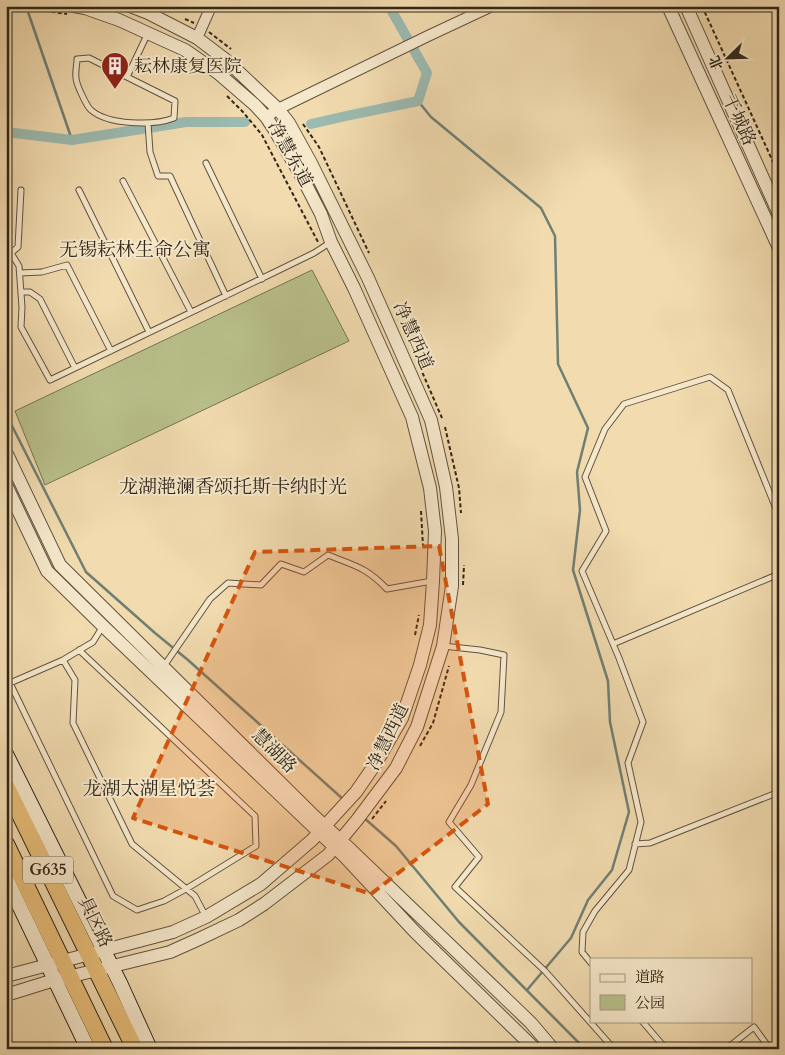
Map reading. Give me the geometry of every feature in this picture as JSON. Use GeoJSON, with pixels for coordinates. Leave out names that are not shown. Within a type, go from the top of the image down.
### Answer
{"type":"FeatureCollection","features":[{"type":"Feature","properties":{"kind":"highway","name":"具区路"},"geometry":{"type":"LineString","coordinates":[[6,786],[104,969],[135,1049]]}},
{"type":"Feature","properties":{"kind":"highway","name":"G635"},"geometry":{"type":"LineString","coordinates":[[6,844],[63,978],[105,1049]]}},
{"type":"Feature","properties":{"kind":"main road"},"geometry":{"type":"LineString","coordinates":[[6,754],[96,953]]}},
{"type":"Feature","properties":{"kind":"main road"},"geometry":{"type":"LineString","coordinates":[[6,878],[56,963]]}},
{"type":"Feature","properties":{"kind":"main road"},"geometry":{"type":"LineString","coordinates":[[104,969],[150,1049]]}},
{"type":"Feature","properties":{"kind":"main road"},"geometry":{"type":"LineString","coordinates":[[63,978],[88,1049]]}},
{"type":"Feature","properties":{"kind":"street","name":"净慧东道"},"geometry":{"type":"LineString","coordinates":[[130,6],[197,38],[226,60],[278,109],[289,123],[311,162],[368,278]]}},
{"type":"Feature","properties":{"kind":"street"},"geometry":{"type":"LineString","coordinates":[[197,38],[209,11],[209,6]]}},
{"type":"Feature","properties":{"kind":"street"},"geometry":{"type":"LineString","coordinates":[[266,117],[278,109],[492,6]]}},
{"type":"Feature","properties":{"kind":"street","name":"干城路"},"geometry":{"type":"LineString","coordinates":[[668,6],[779,248]]}},
{"type":"Feature","properties":{"kind":"street","name":"干城路"},"geometry":{"type":"LineString","coordinates":[[686,6],[779,214]]}},
{"type":"Feature","properties":{"kind":"street","name":"净慧东道"},"geometry":{"type":"LineString","coordinates":[[69,11],[85,8],[119,20],[185,50],[212,68],[266,117],[321,214],[326,245],[354,288]]}},
{"type":"Feature","properties":{"kind":"street","name":"净慧西道"},"geometry":{"type":"LineString","coordinates":[[6,995],[63,978],[170,952],[239,920],[264,904],[328,855],[338,844],[370,805],[396,768],[417,727],[443,646],[452,586],[452,539],[446,486],[430,420],[368,278]]}},
{"type":"Feature","properties":{"kind":"street","name":"净慧西道"},"geometry":{"type":"LineString","coordinates":[[6,976],[173,932],[206,917],[262,884],[322,830],[356,792],[402,718],[420,665],[430,625],[434,581],[435,531],[430,488],[412,416],[354,288]]}},
{"type":"Feature","properties":{"kind":"street","name":"慧湖路"},"geometry":{"type":"LineString","coordinates":[[6,452],[60,565],[164,666],[322,830]]}},
{"type":"Feature","properties":{"kind":"street","name":"慧湖路"},"geometry":{"type":"LineString","coordinates":[[6,485],[47,570],[103,626],[531,1023],[553,1049]]}},
{"type":"Feature","properties":{"kind":"street","name":"慧湖路"},"geometry":{"type":"LineString","coordinates":[[338,844],[415,932],[534,1049]]}},
{"type":"Feature","properties":{"kind":"lane"},"geometry":{"type":"LineString","coordinates":[[127,77],[148,33]]}},
{"type":"Feature","properties":{"kind":"lane"},"geometry":{"type":"LineString","coordinates":[[88,58],[175,102],[174,118],[164,122],[148,124],[100,116],[89,109],[76,79],[77,59],[88,58]]}},
{"type":"Feature","properties":{"kind":"lane"},"geometry":{"type":"LineString","coordinates":[[148,124],[150,152],[158,176],[170,176],[226,296]]}},
{"type":"Feature","properties":{"kind":"lane"},"geometry":{"type":"LineString","coordinates":[[206,162],[262,279]]}},
{"type":"Feature","properties":{"kind":"lane"},"geometry":{"type":"LineString","coordinates":[[123,181],[191,312]]}},
{"type":"Feature","properties":{"kind":"lane"},"geometry":{"type":"LineString","coordinates":[[21,190],[18,247],[9,254],[20,266],[21,327],[50,380],[262,279],[326,245]]}},
{"type":"Feature","properties":{"kind":"lane"},"geometry":{"type":"LineString","coordinates":[[79,190],[149,332]]}},
{"type":"Feature","properties":{"kind":"lane"},"geometry":{"type":"LineString","coordinates":[[20,273],[42,272],[67,265],[111,350]]}},
{"type":"Feature","properties":{"kind":"lane"},"geometry":{"type":"LineString","coordinates":[[21,292],[30,292],[40,299],[75,368]]}},
{"type":"Feature","properties":{"kind":"lane"},"geometry":{"type":"LineString","coordinates":[[590,962],[582,952],[583,932],[595,911],[629,870],[641,822],[628,763],[643,722],[582,571],[606,532],[585,477],[605,428],[624,404],[710,377],[728,390],[779,516]]}},
{"type":"Feature","properties":{"kind":"lane"},"geometry":{"type":"LineString","coordinates":[[164,666],[210,599],[228,583],[261,585],[280,564],[304,572],[328,555],[364,568],[387,589],[434,581]]}},
{"type":"Feature","properties":{"kind":"lane"},"geometry":{"type":"LineString","coordinates":[[613,644],[779,574]]}},
{"type":"Feature","properties":{"kind":"lane"},"geometry":{"type":"LineString","coordinates":[[79,650],[255,816],[256,846],[164,901],[137,910],[113,896],[10,683],[63,660],[79,650],[93,642],[103,626]]}},
{"type":"Feature","properties":{"kind":"lane"},"geometry":{"type":"LineString","coordinates":[[443,646],[504,655],[501,712],[471,785],[449,822],[479,857],[455,886],[545,971],[590,1022]]}},
{"type":"Feature","properties":{"kind":"lane"},"geometry":{"type":"LineString","coordinates":[[63,660],[75,680],[73,723],[132,844],[195,896],[206,917]]}},
{"type":"Feature","properties":{"kind":"lane"},"geometry":{"type":"LineString","coordinates":[[635,844],[650,843],[779,792]]}},
{"type":"Feature","properties":{"kind":"lane"},"geometry":{"type":"LineString","coordinates":[[590,1022],[614,1049]]}},
{"type":"Feature","properties":{"kind":"lane"},"geometry":{"type":"LineString","coordinates":[[643,1022],[666,1049]]}},
{"type":"Feature","properties":{"kind":"lane"},"geometry":{"type":"LineString","coordinates":[[726,1049],[754,1027],[770,1049]]}},
{"type":"Feature","properties":{"kind":"path"},"geometry":{"type":"LineString","coordinates":[[702,6],[779,176]]}},
{"type":"Feature","properties":{"kind":"path"},"geometry":{"type":"LineString","coordinates":[[6,8],[69,11]]}},
{"type":"Feature","properties":{"kind":"path","name":"净慧东道"},"geometry":{"type":"LineString","coordinates":[[226,95],[262,135],[326,245]]}},
{"type":"Feature","properties":{"kind":"path"},"geometry":{"type":"LineString","coordinates":[[420,503],[423,553]]}},
{"type":"Feature","properties":{"kind":"path"},"geometry":{"type":"LineString","coordinates":[[414,643],[420,609]]}},
{"type":"Feature","properties":{"kind":"highlighted area"},"geometry":{"type":"Polygon","coordinates":[[[439,546],[488,804],[371,894],[133,818],[255,552],[439,546]]]}},
{"type":"Feature","properties":{"kind":"green space"},"geometry":{"type":"Polygon","coordinates":[[[312,270],[349,341],[45,485],[15,411],[312,270]]]}},
{"type":"Feature","properties":{"kind":"waterway"},"geometry":{"type":"LineString","coordinates":[[26,6],[72,140]]}},
{"type":"Feature","properties":{"kind":"waterway"},"geometry":{"type":"LineString","coordinates":[[311,124],[418,101],[427,73],[389,6]]}},
{"type":"Feature","properties":{"kind":"waterway"},"geometry":{"type":"LineString","coordinates":[[418,101],[431,117],[541,208],[555,236],[558,364],[588,428],[577,472],[580,510],[573,570],[608,681],[610,722],[629,812],[612,870],[588,900],[571,938],[527,990]]}},
{"type":"Feature","properties":{"kind":"waterway"},"geometry":{"type":"LineString","coordinates":[[6,132],[72,140],[186,122],[245,122]]}},
{"type":"Feature","properties":{"kind":"waterway"},"geometry":{"type":"LineString","coordinates":[[6,414],[86,572],[188,660],[344,800]]}},
{"type":"Feature","properties":{"kind":"waterway"},"geometry":{"type":"LineString","coordinates":[[363,817],[396,846],[459,922],[585,1049]]}},
{"type":"Feature","properties":{"kind":"place","name":"耘林康复医院"},"geometry":{"type":"Point","coordinates":[115,90]}},
{"type":"Feature","properties":{"kind":"district","name":"无锡耘林生命公寓"},"geometry":{"type":"Point","coordinates":[135,250]}},
{"type":"Feature","properties":{"kind":"district","name":"龙湖滟澜香颂托斯卡纳时光"},"geometry":{"type":"Point","coordinates":[233,487]}},
{"type":"Feature","properties":{"kind":"district","name":"龙湖太湖星悦荟"},"geometry":{"type":"Point","coordinates":[149,789]}}]}
